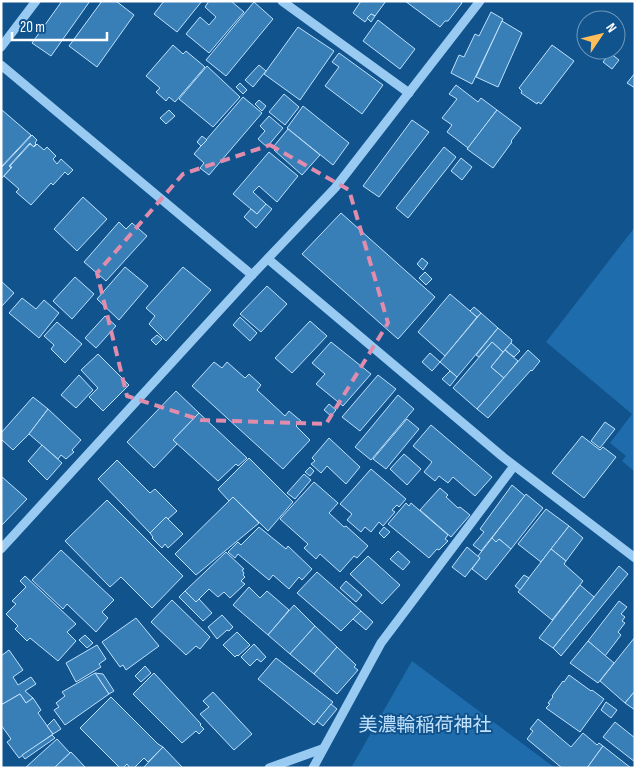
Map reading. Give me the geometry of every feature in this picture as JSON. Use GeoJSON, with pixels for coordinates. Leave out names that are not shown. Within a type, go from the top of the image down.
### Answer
{"type":"FeatureCollection","features":[{"type":"Feature","properties":{"kind":"street"},"geometry":{"type":"LineString","coordinates":[[1,47],[36,1]]}},
{"type":"Feature","properties":{"kind":"street"},"geometry":{"type":"LineString","coordinates":[[282,1],[409,92]]}},
{"type":"Feature","properties":{"kind":"street"},"geometry":{"type":"LineString","coordinates":[[1,549],[252,275],[335,188],[480,1]]}},
{"type":"Feature","properties":{"kind":"street"},"geometry":{"type":"LineString","coordinates":[[1,65],[252,275]]}},
{"type":"Feature","properties":{"kind":"street"},"geometry":{"type":"LineString","coordinates":[[268,259],[514,466],[635,558]]}},
{"type":"Feature","properties":{"kind":"street"},"geometry":{"type":"LineString","coordinates":[[313,768],[382,643],[514,466]]}},
{"type":"Feature","properties":{"kind":"street"},"geometry":{"type":"LineString","coordinates":[[269,768],[322,750]]}},
{"type":"Feature","properties":{"kind":"highlighted area"},"geometry":{"type":"Polygon","coordinates":[[[270,145],[349,190],[388,323],[326,424],[201,420],[127,396],[97,273],[183,174],[270,145]]]}},
{"type":"Feature","properties":{"kind":"green space"},"geometry":{"type":"Polygon","coordinates":[[[635,227],[635,472],[622,461],[626,456],[610,443],[632,414],[546,342],[635,227]]]}},
{"type":"Feature","properties":{"kind":"green space","name":"美濃輪稲荷神社"},"geometry":{"type":"Polygon","coordinates":[[[412,661],[555,768],[351,768],[412,661]]]}},
{"type":"Feature","properties":{"kind":"building"},"geometry":{"type":"Polygon","coordinates":[[[62,1],[90,1],[51,56],[32,43],[62,1]]]}},
{"type":"Feature","properties":{"kind":"building"},"geometry":{"type":"Polygon","coordinates":[[[102,1],[116,1],[134,15],[97,67],[69,46],[102,1]]]}},
{"type":"Feature","properties":{"kind":"building"},"geometry":{"type":"Polygon","coordinates":[[[164,1],[202,1],[177,32],[154,14],[164,1]]]}},
{"type":"Feature","properties":{"kind":"building"},"geometry":{"type":"Polygon","coordinates":[[[209,1],[231,1],[244,12],[209,53],[186,34],[200,17],[209,25],[216,17],[205,7],[209,1]]]}},
{"type":"Feature","properties":{"kind":"building"},"geometry":{"type":"Polygon","coordinates":[[[361,1],[386,1],[375,16],[371,14],[365,22],[353,13],[361,1]]]}},
{"type":"Feature","properties":{"kind":"building"},"geometry":{"type":"Polygon","coordinates":[[[405,1],[460,1],[462,3],[448,21],[445,21],[440,27],[405,1]]]}},
{"type":"Feature","properties":{"kind":"building"},"geometry":{"type":"Polygon","coordinates":[[[254,2],[273,19],[226,76],[206,60],[254,2]]]}},
{"type":"Feature","properties":{"kind":"building"},"geometry":{"type":"Polygon","coordinates":[[[491,12],[503,19],[472,84],[451,73],[459,55],[464,57],[475,34],[479,36],[491,12]]]}},
{"type":"Feature","properties":{"kind":"building"},"geometry":{"type":"Polygon","coordinates":[[[371,14],[375,16],[371,22],[367,18],[371,14]]]}},
{"type":"Feature","properties":{"kind":"building"},"geometry":{"type":"Polygon","coordinates":[[[378,20],[415,49],[400,69],[363,41],[378,20]]]}},
{"type":"Feature","properties":{"kind":"building"},"geometry":{"type":"Polygon","coordinates":[[[502,21],[522,33],[498,87],[476,77],[502,21]]]}},
{"type":"Feature","properties":{"kind":"building"},"geometry":{"type":"Polygon","coordinates":[[[298,27],[334,51],[300,100],[264,74],[298,27]]]}},
{"type":"Feature","properties":{"kind":"building"},"geometry":{"type":"Polygon","coordinates":[[[173,45],[183,54],[186,51],[205,67],[175,102],[169,97],[166,101],[156,92],[160,88],[146,76],[173,45]]]}},
{"type":"Feature","properties":{"kind":"building"},"geometry":{"type":"Polygon","coordinates":[[[552,45],[574,61],[541,104],[538,102],[537,104],[521,93],[522,91],[519,88],[552,45]]]}},
{"type":"Feature","properties":{"kind":"building"},"geometry":{"type":"Polygon","coordinates":[[[339,53],[383,85],[362,114],[325,86],[339,67],[332,62],[339,53]]]}},
{"type":"Feature","properties":{"kind":"building"},"geometry":{"type":"Polygon","coordinates":[[[605,60],[619,60],[612,69],[603,62],[605,60]]]}},
{"type":"Feature","properties":{"kind":"building"},"geometry":{"type":"Polygon","coordinates":[[[259,65],[266,71],[253,87],[245,80],[259,65]]]}},
{"type":"Feature","properties":{"kind":"building"},"geometry":{"type":"Polygon","coordinates":[[[207,66],[240,97],[213,127],[179,99],[207,66]]]}},
{"type":"Feature","properties":{"kind":"building"},"geometry":{"type":"Polygon","coordinates":[[[635,73],[635,88],[627,83],[635,73]]]}},
{"type":"Feature","properties":{"kind":"building"},"geometry":{"type":"Polygon","coordinates":[[[240,83],[247,90],[243,94],[236,87],[240,83]]]}},
{"type":"Feature","properties":{"kind":"building"},"geometry":{"type":"Polygon","coordinates":[[[456,85],[478,102],[481,98],[497,110],[468,148],[447,132],[452,125],[442,118],[457,99],[449,94],[456,85]]]}},
{"type":"Feature","properties":{"kind":"building"},"geometry":{"type":"Polygon","coordinates":[[[284,94],[299,107],[285,125],[269,112],[284,94]]]}},
{"type":"Feature","properties":{"kind":"building"},"geometry":{"type":"Polygon","coordinates":[[[243,97],[262,113],[209,175],[200,168],[204,163],[194,154],[243,97]]]}},
{"type":"Feature","properties":{"kind":"building"},"geometry":{"type":"Polygon","coordinates":[[[259,100],[266,106],[262,111],[255,104],[259,100]]]}},
{"type":"Feature","properties":{"kind":"building"},"geometry":{"type":"Polygon","coordinates":[[[303,106],[349,143],[333,165],[287,128],[303,106]]]}},
{"type":"Feature","properties":{"kind":"building"},"geometry":{"type":"Polygon","coordinates":[[[169,110],[175,116],[166,124],[160,118],[169,110]]]}},
{"type":"Feature","properties":{"kind":"building"},"geometry":{"type":"Polygon","coordinates":[[[497,110],[521,128],[493,168],[467,149],[497,110]]]}},
{"type":"Feature","properties":{"kind":"building"},"geometry":{"type":"Polygon","coordinates":[[[1,111],[31,135],[1,167],[1,111]]]}},
{"type":"Feature","properties":{"kind":"building"},"geometry":{"type":"Polygon","coordinates":[[[269,116],[283,128],[267,147],[258,139],[265,131],[260,126],[269,116]]]}},
{"type":"Feature","properties":{"kind":"building"},"geometry":{"type":"Polygon","coordinates":[[[412,120],[429,132],[379,197],[363,186],[412,120]]]}},
{"type":"Feature","properties":{"kind":"building"},"geometry":{"type":"Polygon","coordinates":[[[288,129],[320,155],[302,175],[274,150],[277,148],[274,146],[288,129]]]}},
{"type":"Feature","properties":{"kind":"building"},"geometry":{"type":"Polygon","coordinates":[[[32,135],[37,140],[36,144],[33,147],[30,143],[9,166],[11,168],[1,179],[1,168],[32,135]]]}},
{"type":"Feature","properties":{"kind":"building"},"geometry":{"type":"Polygon","coordinates":[[[202,136],[207,140],[201,146],[197,142],[202,136]]]}},
{"type":"Feature","properties":{"kind":"building"},"geometry":{"type":"Polygon","coordinates":[[[30,144],[34,147],[37,144],[44,150],[47,147],[56,156],[53,159],[57,164],[61,159],[73,170],[68,175],[65,172],[53,185],[51,183],[31,205],[16,192],[19,189],[4,176],[12,167],[10,166],[30,144]]]}},
{"type":"Feature","properties":{"kind":"building"},"geometry":{"type":"Polygon","coordinates":[[[444,147],[456,157],[408,218],[396,208],[444,147]]]}},
{"type":"Feature","properties":{"kind":"building"},"geometry":{"type":"Polygon","coordinates":[[[269,152],[298,176],[277,202],[259,186],[253,192],[266,204],[257,214],[233,194],[269,152]]]}},
{"type":"Feature","properties":{"kind":"building"},"geometry":{"type":"Polygon","coordinates":[[[461,158],[472,167],[462,180],[451,171],[461,158]]]}},
{"type":"Feature","properties":{"kind":"building"},"geometry":{"type":"Polygon","coordinates":[[[83,197],[107,219],[77,251],[54,229],[83,197]]]}},
{"type":"Feature","properties":{"kind":"building"},"geometry":{"type":"Polygon","coordinates":[[[266,204],[272,209],[256,228],[244,217],[251,209],[257,214],[266,204]]]}},
{"type":"Feature","properties":{"kind":"building"},"geometry":{"type":"Polygon","coordinates":[[[341,213],[435,297],[398,339],[302,254],[341,213]]]}},
{"type":"Feature","properties":{"kind":"building"},"geometry":{"type":"Polygon","coordinates":[[[119,222],[126,229],[132,223],[147,236],[106,281],[84,262],[119,222]]]}},
{"type":"Feature","properties":{"kind":"building"},"geometry":{"type":"Polygon","coordinates":[[[422,258],[428,263],[423,270],[417,264],[422,258]]]}},
{"type":"Feature","properties":{"kind":"building"},"geometry":{"type":"Polygon","coordinates":[[[125,267],[148,286],[119,320],[97,299],[125,267]]]}},
{"type":"Feature","properties":{"kind":"building"},"geometry":{"type":"Polygon","coordinates":[[[183,267],[211,290],[166,341],[149,324],[155,316],[146,308],[183,267]]]}},
{"type":"Feature","properties":{"kind":"building"},"geometry":{"type":"Polygon","coordinates":[[[425,272],[432,279],[426,285],[419,278],[425,272]]]}},
{"type":"Feature","properties":{"kind":"building"},"geometry":{"type":"Polygon","coordinates":[[[75,277],[94,294],[72,319],[53,301],[75,277]]]}},
{"type":"Feature","properties":{"kind":"building"},"geometry":{"type":"Polygon","coordinates":[[[1,281],[14,293],[1,307],[1,281]]]}},
{"type":"Feature","properties":{"kind":"building"},"geometry":{"type":"Polygon","coordinates":[[[267,286],[287,304],[261,332],[240,314],[267,286]]]}},
{"type":"Feature","properties":{"kind":"building"},"geometry":{"type":"Polygon","coordinates":[[[450,294],[477,317],[445,356],[418,332],[450,294]]]}},
{"type":"Feature","properties":{"kind":"building"},"geometry":{"type":"Polygon","coordinates":[[[22,298],[36,309],[44,300],[59,313],[39,338],[9,313],[22,298]]]}},
{"type":"Feature","properties":{"kind":"building"},"geometry":{"type":"Polygon","coordinates":[[[474,307],[481,313],[477,317],[470,311],[474,307]]]}},
{"type":"Feature","properties":{"kind":"building"},"geometry":{"type":"Polygon","coordinates":[[[481,313],[498,328],[457,377],[440,362],[481,313]]]}},
{"type":"Feature","properties":{"kind":"building"},"geometry":{"type":"Polygon","coordinates":[[[105,316],[116,326],[96,348],[85,338],[105,316]]]}},
{"type":"Feature","properties":{"kind":"building"},"geometry":{"type":"Polygon","coordinates":[[[240,317],[257,333],[250,341],[233,325],[240,317]]]}},
{"type":"Feature","properties":{"kind":"building"},"geometry":{"type":"Polygon","coordinates":[[[310,321],[327,336],[292,373],[275,358],[310,321]]]}},
{"type":"Feature","properties":{"kind":"building"},"geometry":{"type":"Polygon","coordinates":[[[57,322],[82,344],[65,363],[51,349],[54,345],[44,336],[57,322]]]}},
{"type":"Feature","properties":{"kind":"building"},"geometry":{"type":"Polygon","coordinates":[[[498,328],[512,340],[511,343],[503,352],[492,342],[479,357],[476,355],[498,328]]]}},
{"type":"Feature","properties":{"kind":"building"},"geometry":{"type":"Polygon","coordinates":[[[157,335],[162,339],[156,345],[151,340],[157,335]]]}},
{"type":"Feature","properties":{"kind":"building"},"geometry":{"type":"Polygon","coordinates":[[[331,342],[371,374],[343,406],[316,384],[325,374],[312,363],[331,342]]]}},
{"type":"Feature","properties":{"kind":"building"},"geometry":{"type":"Polygon","coordinates":[[[492,342],[503,352],[491,367],[504,378],[477,409],[453,388],[492,342]]]}},
{"type":"Feature","properties":{"kind":"building"},"geometry":{"type":"Polygon","coordinates":[[[511,343],[520,351],[514,357],[505,350],[511,343]]]}},
{"type":"Feature","properties":{"kind":"building"},"geometry":{"type":"Polygon","coordinates":[[[505,350],[518,361],[504,378],[491,367],[505,350]]]}},
{"type":"Feature","properties":{"kind":"building"},"geometry":{"type":"Polygon","coordinates":[[[528,350],[540,361],[488,418],[477,409],[528,350]]]}},
{"type":"Feature","properties":{"kind":"building"},"geometry":{"type":"Polygon","coordinates":[[[430,353],[440,362],[432,371],[422,362],[430,353]]]}},
{"type":"Feature","properties":{"kind":"building"},"geometry":{"type":"Polygon","coordinates":[[[98,354],[129,385],[103,411],[89,397],[98,388],[81,370],[98,354]]]}},
{"type":"Feature","properties":{"kind":"building"},"geometry":{"type":"Polygon","coordinates":[[[214,362],[222,368],[227,362],[245,378],[249,374],[261,385],[257,390],[285,416],[289,411],[301,421],[296,426],[310,440],[283,469],[192,386],[214,362]]]}},
{"type":"Feature","properties":{"kind":"building"},"geometry":{"type":"Polygon","coordinates":[[[450,371],[457,377],[450,386],[442,379],[450,371]]]}},
{"type":"Feature","properties":{"kind":"building"},"geometry":{"type":"Polygon","coordinates":[[[79,375],[93,390],[76,408],[61,395],[79,375]]]}},
{"type":"Feature","properties":{"kind":"building"},"geometry":{"type":"Polygon","coordinates":[[[378,375],[396,389],[360,431],[342,417],[378,375]]]}},
{"type":"Feature","properties":{"kind":"building"},"geometry":{"type":"Polygon","coordinates":[[[176,391],[199,413],[173,440],[177,444],[154,468],[127,442],[176,391]]]}},
{"type":"Feature","properties":{"kind":"building"},"geometry":{"type":"Polygon","coordinates":[[[398,395],[414,409],[371,460],[355,447],[398,395]]]}},
{"type":"Feature","properties":{"kind":"building"},"geometry":{"type":"Polygon","coordinates":[[[33,397],[48,409],[29,434],[13,450],[1,439],[1,433],[33,397]]]}},
{"type":"Feature","properties":{"kind":"building"},"geometry":{"type":"Polygon","coordinates":[[[329,404],[336,410],[331,416],[324,410],[329,404]]]}},
{"type":"Feature","properties":{"kind":"building"},"geometry":{"type":"Polygon","coordinates":[[[48,409],[81,440],[72,450],[74,452],[66,459],[61,455],[58,459],[29,434],[48,409]]]}},
{"type":"Feature","properties":{"kind":"building"},"geometry":{"type":"Polygon","coordinates":[[[199,413],[247,458],[238,466],[236,464],[218,481],[173,440],[199,413]]]}},
{"type":"Feature","properties":{"kind":"building"},"geometry":{"type":"Polygon","coordinates":[[[407,419],[419,429],[386,469],[373,459],[407,419]]]}},
{"type":"Feature","properties":{"kind":"building"},"geometry":{"type":"Polygon","coordinates":[[[605,422],[615,429],[600,448],[591,441],[605,422]]]}},
{"type":"Feature","properties":{"kind":"building"},"geometry":{"type":"Polygon","coordinates":[[[431,425],[492,477],[475,496],[453,477],[448,483],[439,476],[435,481],[424,472],[432,462],[413,446],[431,425]]]}},
{"type":"Feature","properties":{"kind":"building"},"geometry":{"type":"Polygon","coordinates":[[[582,436],[600,450],[603,447],[616,457],[584,498],[552,473],[582,436]]]}},
{"type":"Feature","properties":{"kind":"building"},"geometry":{"type":"Polygon","coordinates":[[[329,438],[360,467],[346,484],[327,466],[321,473],[311,464],[315,461],[312,458],[329,438]]]}},
{"type":"Feature","properties":{"kind":"building"},"geometry":{"type":"Polygon","coordinates":[[[42,445],[62,463],[47,480],[28,461],[42,445]]]}},
{"type":"Feature","properties":{"kind":"building"},"geometry":{"type":"Polygon","coordinates":[[[404,454],[421,469],[407,485],[390,469],[404,454]]]}},
{"type":"Feature","properties":{"kind":"building"},"geometry":{"type":"Polygon","coordinates":[[[249,458],[293,502],[268,531],[233,497],[229,501],[218,489],[249,458]]]}},
{"type":"Feature","properties":{"kind":"building"},"geometry":{"type":"Polygon","coordinates":[[[117,460],[150,493],[155,489],[177,511],[168,519],[166,517],[150,533],[98,479],[117,460]]]}},
{"type":"Feature","properties":{"kind":"building"},"geometry":{"type":"Polygon","coordinates":[[[310,467],[314,471],[310,476],[305,472],[310,467]]]}},
{"type":"Feature","properties":{"kind":"building"},"geometry":{"type":"Polygon","coordinates":[[[371,469],[406,499],[399,507],[397,505],[392,510],[395,512],[383,526],[379,522],[371,532],[365,527],[361,532],[347,520],[352,514],[340,504],[371,469]]]}},
{"type":"Feature","properties":{"kind":"building"},"geometry":{"type":"Polygon","coordinates":[[[304,474],[311,480],[295,499],[287,493],[304,474]]]}},
{"type":"Feature","properties":{"kind":"building"},"geometry":{"type":"Polygon","coordinates":[[[1,476],[27,499],[1,526],[1,476]]]}},
{"type":"Feature","properties":{"kind":"building"},"geometry":{"type":"Polygon","coordinates":[[[314,482],[338,503],[329,513],[368,546],[357,558],[354,556],[340,572],[320,554],[316,559],[304,548],[308,544],[280,519],[314,482]]]}},
{"type":"Feature","properties":{"kind":"building"},"geometry":{"type":"Polygon","coordinates":[[[512,485],[525,496],[481,551],[473,545],[484,532],[480,529],[512,485]]]}},
{"type":"Feature","properties":{"kind":"building"},"geometry":{"type":"Polygon","coordinates":[[[440,488],[448,495],[446,497],[458,508],[460,507],[470,515],[451,537],[420,510],[440,488]]]}},
{"type":"Feature","properties":{"kind":"building"},"geometry":{"type":"Polygon","coordinates":[[[526,494],[543,508],[511,549],[499,539],[496,542],[492,538],[526,494]]]}},
{"type":"Feature","properties":{"kind":"building"},"geometry":{"type":"Polygon","coordinates":[[[233,497],[259,523],[196,575],[175,554],[233,497]]]}},
{"type":"Feature","properties":{"kind":"building"},"geometry":{"type":"Polygon","coordinates":[[[107,500],[183,576],[152,608],[121,577],[110,587],[65,541],[107,500]]]}},
{"type":"Feature","properties":{"kind":"building"},"geometry":{"type":"Polygon","coordinates":[[[406,503],[409,506],[411,503],[448,535],[445,539],[448,541],[429,558],[388,524],[406,503]]]}},
{"type":"Feature","properties":{"kind":"building"},"geometry":{"type":"Polygon","coordinates":[[[546,509],[569,526],[541,562],[518,544],[546,509]]]}},
{"type":"Feature","properties":{"kind":"building"},"geometry":{"type":"Polygon","coordinates":[[[166,517],[183,534],[168,548],[165,544],[162,548],[152,538],[150,533],[166,517]]]}},
{"type":"Feature","properties":{"kind":"building"},"geometry":{"type":"Polygon","coordinates":[[[569,526],[583,538],[566,561],[551,549],[569,526]]]}},
{"type":"Feature","properties":{"kind":"building"},"geometry":{"type":"Polygon","coordinates":[[[259,527],[286,549],[288,546],[312,569],[302,580],[299,577],[289,589],[273,575],[269,580],[238,554],[235,558],[228,552],[238,542],[241,545],[259,527]]]}},
{"type":"Feature","properties":{"kind":"building"},"geometry":{"type":"Polygon","coordinates":[[[384,527],[390,532],[384,538],[379,533],[384,527]]]}},
{"type":"Feature","properties":{"kind":"building"},"geometry":{"type":"Polygon","coordinates":[[[492,538],[496,542],[499,539],[511,549],[486,580],[472,569],[480,558],[478,556],[492,538]]]}},
{"type":"Feature","properties":{"kind":"building"},"geometry":{"type":"Polygon","coordinates":[[[467,547],[480,558],[465,577],[452,567],[467,547]]]}},
{"type":"Feature","properties":{"kind":"building"},"geometry":{"type":"Polygon","coordinates":[[[551,549],[566,561],[564,564],[583,581],[552,620],[518,592],[551,549]]]}},
{"type":"Feature","properties":{"kind":"building"},"geometry":{"type":"Polygon","coordinates":[[[61,550],[114,600],[102,612],[108,618],[96,632],[67,604],[63,609],[32,580],[61,550]]]}},
{"type":"Feature","properties":{"kind":"building"},"geometry":{"type":"Polygon","coordinates":[[[398,551],[410,562],[403,570],[390,559],[398,551]]]}},
{"type":"Feature","properties":{"kind":"building"},"geometry":{"type":"Polygon","coordinates":[[[226,552],[244,569],[242,570],[245,577],[241,581],[245,584],[230,598],[224,592],[218,597],[209,589],[196,602],[185,591],[226,552]]]}},
{"type":"Feature","properties":{"kind":"building"},"geometry":{"type":"Polygon","coordinates":[[[368,556],[400,585],[382,604],[350,574],[368,556]]]}},
{"type":"Feature","properties":{"kind":"building"},"geometry":{"type":"Polygon","coordinates":[[[619,566],[628,574],[561,656],[553,648],[619,566]]]}},
{"type":"Feature","properties":{"kind":"building"},"geometry":{"type":"Polygon","coordinates":[[[317,572],[361,611],[341,631],[297,593],[317,572]]]}},
{"type":"Feature","properties":{"kind":"building"},"geometry":{"type":"Polygon","coordinates":[[[524,575],[529,578],[520,590],[515,586],[524,575]]]}},
{"type":"Feature","properties":{"kind":"building"},"geometry":{"type":"Polygon","coordinates":[[[25,576],[76,624],[67,632],[76,641],[58,661],[30,638],[27,641],[15,629],[18,626],[6,614],[16,604],[12,601],[26,587],[20,581],[25,576]]]}},
{"type":"Feature","properties":{"kind":"building"},"geometry":{"type":"Polygon","coordinates":[[[346,581],[362,595],[356,602],[340,588],[346,581]]]}},
{"type":"Feature","properties":{"kind":"building"},"geometry":{"type":"Polygon","coordinates":[[[580,585],[594,597],[553,648],[539,638],[580,585]]]}},
{"type":"Feature","properties":{"kind":"building"},"geometry":{"type":"Polygon","coordinates":[[[249,587],[260,598],[267,591],[289,610],[268,635],[233,605],[249,587]]]}},
{"type":"Feature","properties":{"kind":"building"},"geometry":{"type":"Polygon","coordinates":[[[185,591],[196,602],[199,599],[212,613],[203,621],[179,597],[185,591]]]}},
{"type":"Feature","properties":{"kind":"building"},"geometry":{"type":"Polygon","coordinates":[[[172,600],[210,637],[200,649],[196,646],[186,655],[151,622],[172,600]]]}},
{"type":"Feature","properties":{"kind":"building"},"geometry":{"type":"Polygon","coordinates":[[[619,601],[627,607],[621,614],[625,617],[622,621],[625,623],[618,632],[621,635],[605,656],[588,641],[619,601]]]}},
{"type":"Feature","properties":{"kind":"building"},"geometry":{"type":"Polygon","coordinates":[[[294,605],[315,626],[290,654],[268,635],[294,605]]]}},
{"type":"Feature","properties":{"kind":"building"},"geometry":{"type":"Polygon","coordinates":[[[361,611],[373,622],[366,630],[353,619],[361,611]]]}},
{"type":"Feature","properties":{"kind":"building"},"geometry":{"type":"Polygon","coordinates":[[[222,615],[233,627],[217,639],[208,627],[222,615]]]}},
{"type":"Feature","properties":{"kind":"building"},"geometry":{"type":"Polygon","coordinates":[[[136,618],[159,646],[126,670],[123,665],[120,667],[102,642],[136,618]]]}},
{"type":"Feature","properties":{"kind":"building"},"geometry":{"type":"Polygon","coordinates":[[[315,626],[337,647],[314,674],[290,654],[315,626]]]}},
{"type":"Feature","properties":{"kind":"building"},"geometry":{"type":"Polygon","coordinates":[[[237,632],[250,645],[235,657],[223,645],[237,632]]]}},
{"type":"Feature","properties":{"kind":"building"},"geometry":{"type":"Polygon","coordinates":[[[85,635],[93,643],[87,648],[79,640],[85,635]]]}},
{"type":"Feature","properties":{"kind":"building"},"geometry":{"type":"Polygon","coordinates":[[[635,637],[635,691],[625,703],[600,681],[635,637]]]}},
{"type":"Feature","properties":{"kind":"building"},"geometry":{"type":"Polygon","coordinates":[[[588,641],[614,663],[598,683],[570,663],[588,641]]]}},
{"type":"Feature","properties":{"kind":"building"},"geometry":{"type":"Polygon","coordinates":[[[254,644],[266,657],[261,662],[257,659],[250,666],[241,657],[254,644]]]}},
{"type":"Feature","properties":{"kind":"building"},"geometry":{"type":"Polygon","coordinates":[[[97,645],[106,659],[99,664],[101,667],[76,682],[66,663],[97,645]]]}},
{"type":"Feature","properties":{"kind":"building"},"geometry":{"type":"Polygon","coordinates":[[[337,647],[356,665],[354,667],[358,670],[337,694],[314,674],[337,647]]]}},
{"type":"Feature","properties":{"kind":"building"},"geometry":{"type":"Polygon","coordinates":[[[9,650],[23,670],[13,677],[18,685],[31,677],[36,684],[25,691],[33,698],[26,703],[20,694],[1,705],[1,656],[9,650]]]}},
{"type":"Feature","properties":{"kind":"building"},"geometry":{"type":"Polygon","coordinates":[[[276,658],[333,702],[314,725],[258,679],[276,658]]]}},
{"type":"Feature","properties":{"kind":"building"},"geometry":{"type":"Polygon","coordinates":[[[145,666],[151,673],[141,682],[135,676],[145,666]]]}},
{"type":"Feature","properties":{"kind":"building"},"geometry":{"type":"Polygon","coordinates":[[[95,673],[103,674],[114,691],[109,694],[95,673]]]}},
{"type":"Feature","properties":{"kind":"building"},"geometry":{"type":"Polygon","coordinates":[[[95,673],[109,694],[65,725],[54,710],[59,707],[56,703],[65,696],[62,692],[95,673]]]}},
{"type":"Feature","properties":{"kind":"building"},"geometry":{"type":"Polygon","coordinates":[[[154,673],[201,724],[204,729],[199,734],[196,731],[182,743],[133,694],[154,673]]]}},
{"type":"Feature","properties":{"kind":"building"},"geometry":{"type":"Polygon","coordinates":[[[569,675],[604,699],[580,732],[546,708],[550,704],[548,703],[552,696],[569,675]]]}},
{"type":"Feature","properties":{"kind":"building"},"geometry":{"type":"Polygon","coordinates":[[[635,691],[635,710],[625,703],[635,691]]]}},
{"type":"Feature","properties":{"kind":"building"},"geometry":{"type":"Polygon","coordinates":[[[213,692],[252,734],[234,750],[200,714],[209,707],[203,701],[213,692]]]}},
{"type":"Feature","properties":{"kind":"building"},"geometry":{"type":"Polygon","coordinates":[[[20,694],[26,703],[33,698],[41,710],[38,713],[53,734],[19,758],[7,742],[11,739],[1,725],[1,705],[20,694]]]}},
{"type":"Feature","properties":{"kind":"building"},"geometry":{"type":"Polygon","coordinates":[[[111,697],[163,747],[148,762],[144,758],[134,768],[130,768],[127,764],[120,768],[80,728],[111,697]]]}},
{"type":"Feature","properties":{"kind":"building"},"geometry":{"type":"Polygon","coordinates":[[[606,702],[617,710],[611,718],[601,710],[606,702]]]}},
{"type":"Feature","properties":{"kind":"building"},"geometry":{"type":"Polygon","coordinates":[[[331,704],[337,709],[323,726],[317,721],[331,704]]]}},
{"type":"Feature","properties":{"kind":"building"},"geometry":{"type":"Polygon","coordinates":[[[54,719],[61,729],[53,734],[47,726],[54,719]]]}},
{"type":"Feature","properties":{"kind":"building"},"geometry":{"type":"Polygon","coordinates":[[[538,719],[571,747],[583,733],[597,745],[599,743],[603,746],[587,768],[562,768],[527,739],[533,731],[530,729],[538,719]]]}},
{"type":"Feature","properties":{"kind":"building"},"geometry":{"type":"Polygon","coordinates":[[[615,722],[635,738],[635,762],[603,737],[615,722]]]}},
{"type":"Feature","properties":{"kind":"building"},"geometry":{"type":"Polygon","coordinates":[[[52,735],[55,738],[25,759],[22,755],[52,735]]]}},
{"type":"Feature","properties":{"kind":"building"},"geometry":{"type":"Polygon","coordinates":[[[57,739],[70,753],[54,768],[25,768],[57,739]]]}},
{"type":"Feature","properties":{"kind":"building"},"geometry":{"type":"Polygon","coordinates":[[[603,746],[631,768],[587,768],[603,746]]]}},
{"type":"Feature","properties":{"kind":"building"},"geometry":{"type":"Polygon","coordinates":[[[163,747],[183,768],[143,768],[163,747]]]}},
{"type":"Feature","properties":{"kind":"building"},"geometry":{"type":"Polygon","coordinates":[[[71,752],[84,768],[54,768],[71,752]]]}}]}
